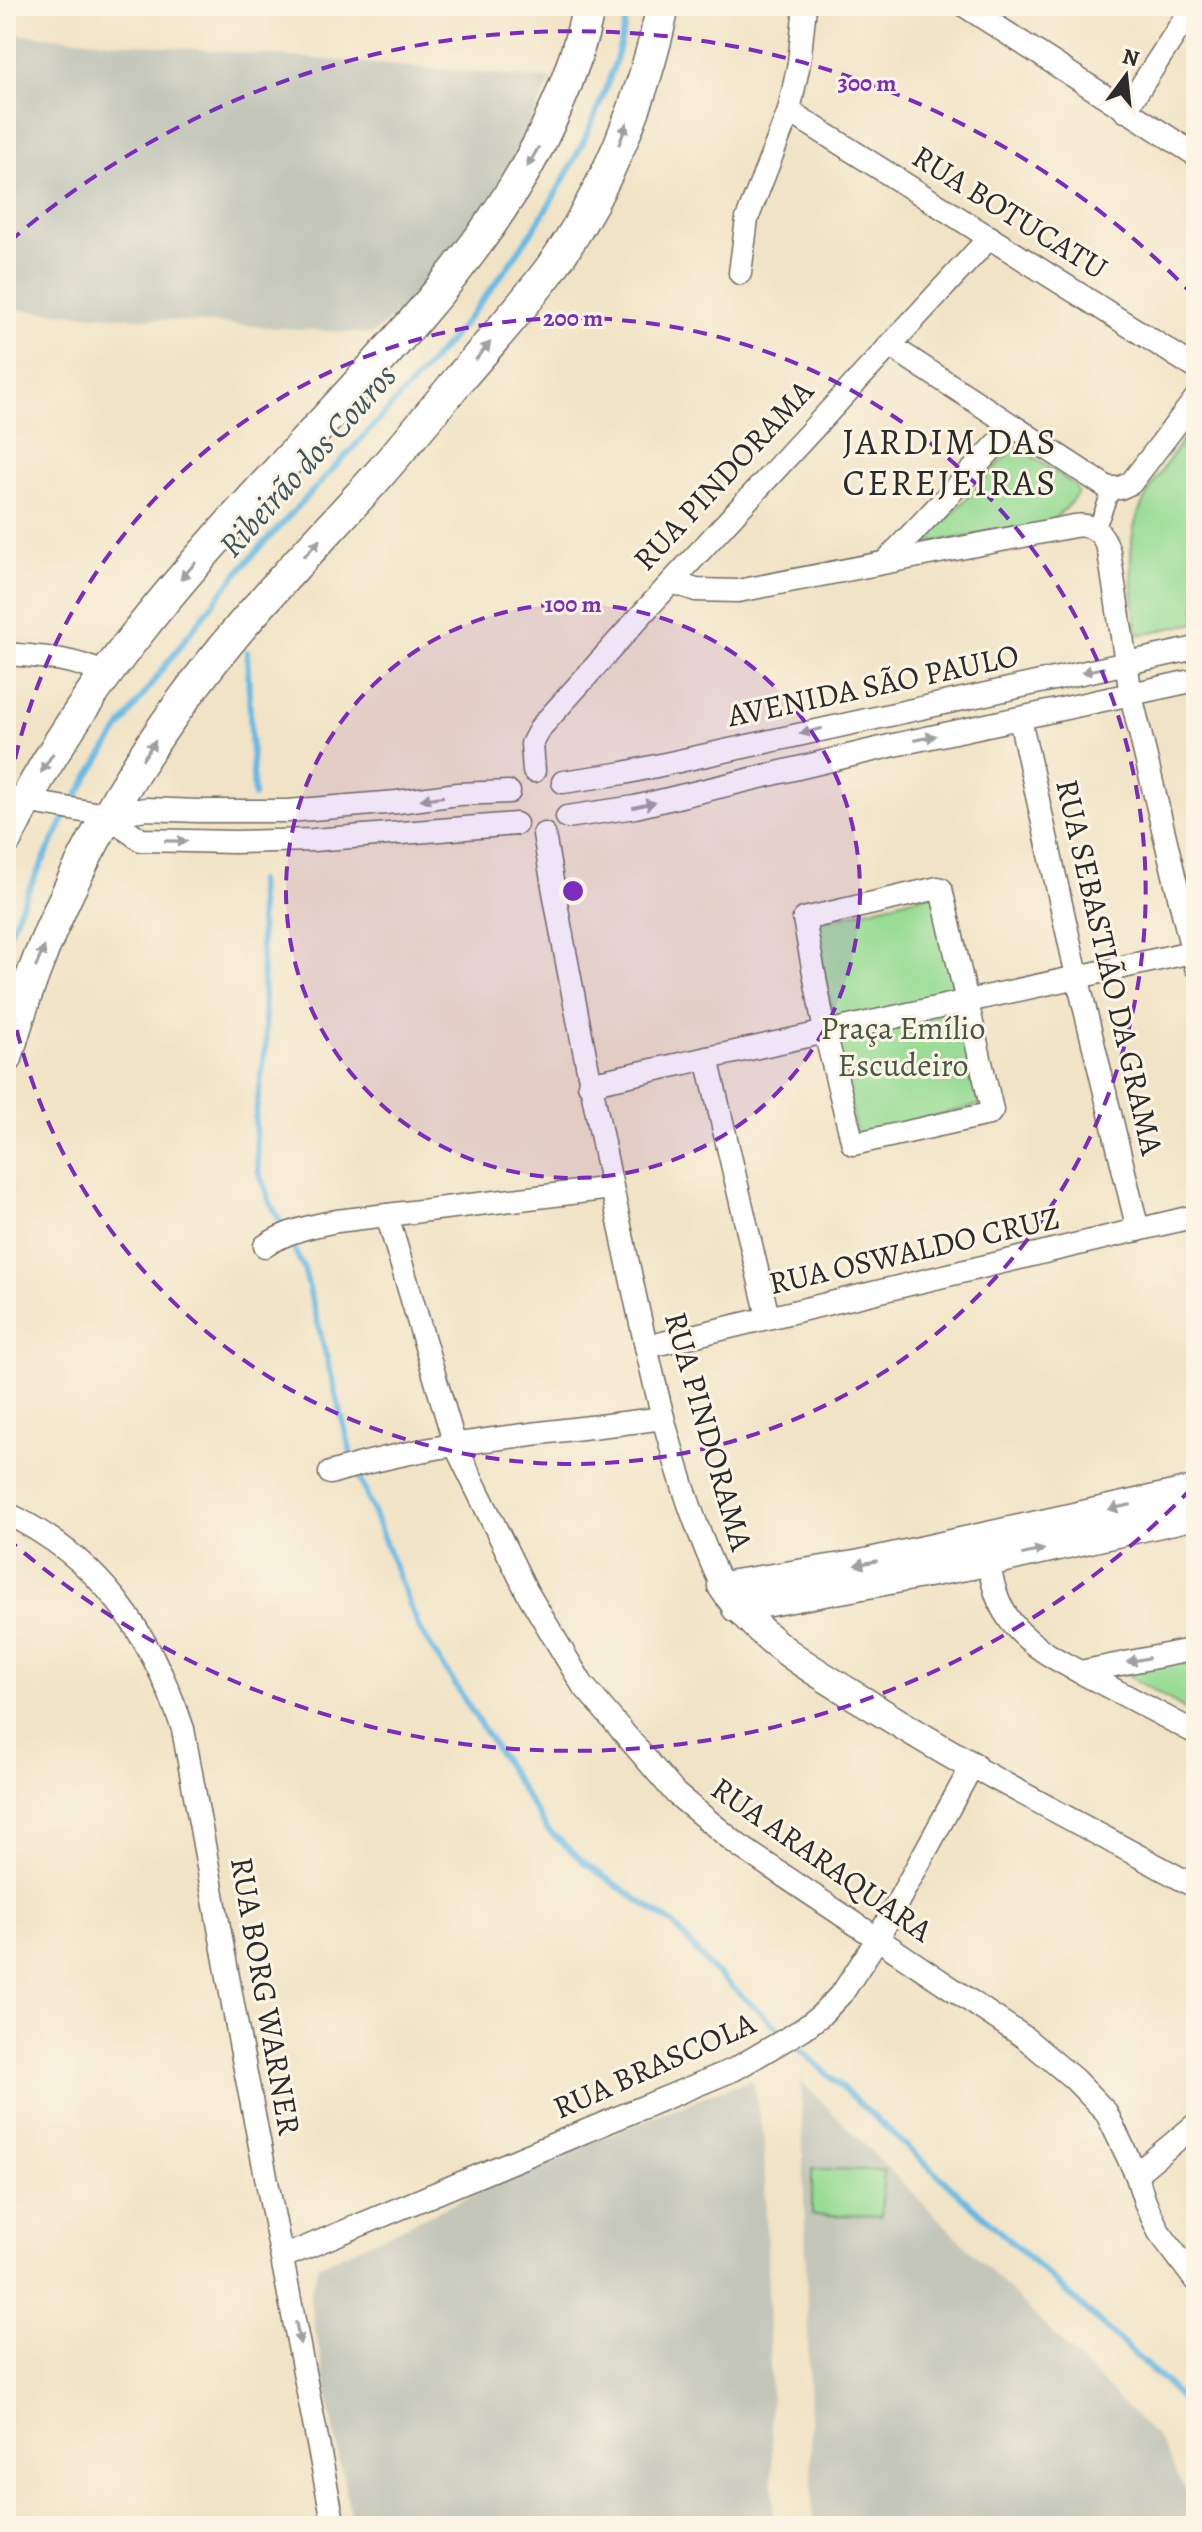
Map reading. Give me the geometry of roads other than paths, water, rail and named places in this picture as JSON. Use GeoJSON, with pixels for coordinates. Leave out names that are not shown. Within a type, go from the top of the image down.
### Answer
{"type":"FeatureCollection","features":[{"type":"Feature","properties":{"kind":"main road"},"geometry":{"type":"LineString","coordinates":[[6,839],[39,803],[57,746],[105,674],[192,567],[403,335],[493,222],[534,155],[558,106],[575,61],[589,6]]}},
{"type":"Feature","properties":{"kind":"main road"},"geometry":{"type":"LineString","coordinates":[[6,1058],[43,950],[86,854],[98,814],[238,630],[378,476],[549,270],[586,212],[609,168],[639,90],[663,6]]}},
{"type":"Feature","properties":{"kind":"street"},"geometry":{"type":"LineString","coordinates":[[740,273],[747,219],[789,111],[799,63],[805,6]]}},
{"type":"Feature","properties":{"kind":"street"},"geometry":{"type":"LineString","coordinates":[[965,6],[1196,155]]}},
{"type":"Feature","properties":{"kind":"street"},"geometry":{"type":"LineString","coordinates":[[1125,111],[1193,6]]}},
{"type":"Feature","properties":{"kind":"street","name":"RUA BOTUCATU"},"geometry":{"type":"LineString","coordinates":[[789,111],[1196,368]]}},
{"type":"Feature","properties":{"kind":"street","name":"RUA PINDORAMA"},"geometry":{"type":"LineString","coordinates":[[534,771],[531,754],[534,736],[990,237]]}},
{"type":"Feature","properties":{"kind":"street"},"geometry":{"type":"LineString","coordinates":[[889,345],[1098,483],[1112,488],[1122,488],[1131,483],[1196,398]]}},
{"type":"Feature","properties":{"kind":"street"},"geometry":{"type":"LineString","coordinates":[[885,562],[1013,427]]}},
{"type":"Feature","properties":{"kind":"street"},"geometry":{"type":"LineString","coordinates":[[1096,530],[1112,488]]}},
{"type":"Feature","properties":{"kind":"street"},"geometry":{"type":"LineString","coordinates":[[589,1084],[1077,976],[1195,956],[1131,695],[1109,552],[1105,539],[1096,530],[1079,525],[725,592],[696,590],[672,582]]}},
{"type":"Feature","properties":{"kind":"street"},"geometry":{"type":"LineString","coordinates":[[917,555],[916,540],[921,526]]}},
{"type":"Feature","properties":{"kind":"street","name":"AVENIDA SÃO PAULO"},"geometry":{"type":"LineString","coordinates":[[563,782],[624,773],[1196,648]]}},
{"type":"Feature","properties":{"kind":"street"},"geometry":{"type":"LineString","coordinates":[[6,654],[66,659],[105,674]]}},
{"type":"Feature","properties":{"kind":"street","name":"AVENIDA SÃO PAULO"},"geometry":{"type":"LineString","coordinates":[[567,817],[635,807],[849,755],[1196,680]]}},
{"type":"Feature","properties":{"kind":"street","name":"RUA SEBASTIÃO DA GRAMA"},"geometry":{"type":"LineString","coordinates":[[1020,719],[1138,1230]]}},
{"type":"Feature","properties":{"kind":"street"},"geometry":{"type":"LineString","coordinates":[[841,724],[849,755]]}},
{"type":"Feature","properties":{"kind":"street"},"geometry":{"type":"LineString","coordinates":[[534,771],[545,771],[563,782],[568,788],[571,803],[567,817],[557,828],[544,834],[529,832],[516,824],[507,803],[515,782],[534,771]]}},
{"type":"Feature","properties":{"kind":"street"},"geometry":{"type":"LineString","coordinates":[[39,803],[98,814],[146,809],[302,810],[458,794],[509,792]]}},
{"type":"Feature","properties":{"kind":"street"},"geometry":{"type":"LineString","coordinates":[[98,814],[141,840],[313,840],[516,824]]}},
{"type":"Feature","properties":{"kind":"street","name":"RUA PINDORAMA"},"geometry":{"type":"LineString","coordinates":[[544,834],[589,1084],[663,1418],[699,1531],[729,1597],[769,1639],[810,1668],[972,1766],[1196,1887]]}},
{"type":"Feature","properties":{"kind":"street"},"geometry":{"type":"LineString","coordinates":[[941,889],[967,1002],[991,1113],[855,1144],[825,1032],[804,919],[941,889]]}},
{"type":"Feature","properties":{"kind":"street"},"geometry":{"type":"LineString","coordinates":[[707,1058],[768,1317]]}},
{"type":"Feature","properties":{"kind":"street"},"geometry":{"type":"LineString","coordinates":[[270,1242],[299,1230],[337,1221],[612,1188]]}},
{"type":"Feature","properties":{"kind":"street","name":"RUA ARARAQUARA"},"geometry":{"type":"LineString","coordinates":[[387,1215],[455,1445],[527,1592],[582,1684],[600,1708],[676,1794],[738,1845],[1024,2037],[1074,2079],[1106,2112],[1159,2232],[1196,2281]]}},
{"type":"Feature","properties":{"kind":"street","name":"RUA OSWALDO CRUZ"},"geometry":{"type":"LineString","coordinates":[[646,1347],[1196,1216]]}},
{"type":"Feature","properties":{"kind":"street"},"geometry":{"type":"LineString","coordinates":[[335,1471],[455,1445],[663,1418]]}},
{"type":"Feature","properties":{"kind":"street"},"geometry":{"type":"LineString","coordinates":[[985,1550],[1196,1490]]}},
{"type":"Feature","properties":{"kind":"street","name":"RUA BORG WARNER"},"geometry":{"type":"LineString","coordinates":[[6,1513],[33,1528],[91,1570],[117,1601],[154,1658],[183,1729],[240,2043],[334,2526]]}},
{"type":"Feature","properties":{"kind":"street"},"geometry":{"type":"LineString","coordinates":[[729,1597],[1196,1515]]}},
{"type":"Feature","properties":{"kind":"street"},"geometry":{"type":"LineString","coordinates":[[6,1530],[33,1528]]}},
{"type":"Feature","properties":{"kind":"street"},"geometry":{"type":"LineString","coordinates":[[985,1550],[1000,1604],[1013,1625],[1032,1643],[1196,1733]]}},
{"type":"Feature","properties":{"kind":"street"},"geometry":{"type":"LineString","coordinates":[[1080,1672],[1196,1649]]}},
{"type":"Feature","properties":{"kind":"street","name":"RUA BRASCOLA"},"geometry":{"type":"LineString","coordinates":[[283,2257],[735,2069],[803,2029],[843,1992],[878,1938],[972,1766]]}},
{"type":"Feature","properties":{"kind":"street"},"geometry":{"type":"LineString","coordinates":[[1136,2174],[1196,2124]]}},
{"type":"Feature","properties":{"kind":"waterway","name":"Ribeirão dos Couros"},"geometry":{"type":"LineString","coordinates":[[72,805],[137,704],[222,592],[448,342],[538,223],[575,159],[604,93],[619,50],[628,6]]}},
{"type":"Feature","properties":{"kind":"waterway"},"geometry":{"type":"LineString","coordinates":[[247,652],[254,796]]}},
{"type":"Feature","properties":{"kind":"waterway","name":"Ribeirão dos Couros"},"geometry":{"type":"LineString","coordinates":[[6,942],[66,815]]}},
{"type":"Feature","properties":{"kind":"waterway"},"geometry":{"type":"LineString","coordinates":[[258,881],[266,1042],[255,1119],[258,1170],[269,1200],[304,1269],[353,1461]]}},
{"type":"Feature","properties":{"kind":"waterway"},"geometry":{"type":"LineString","coordinates":[[357,1471],[419,1628],[547,1829],[586,1864],[673,1924],[709,1966],[783,2033]]}},
{"type":"Feature","properties":{"kind":"waterway"},"geometry":{"type":"LineString","coordinates":[[791,2041],[1167,2384],[1196,2417]]}},
{"type":"Feature","properties":{"kind":"district","name":"JARDIM DAS CEREJEIRAS"},"geometry":{"type":"Point","coordinates":[950,462]}},
{"type":"Feature","properties":{"kind":"park label","name":"Praça Emílio Escudeiro"},"geometry":{"type":"Point","coordinates":[903,1046]}}]}
